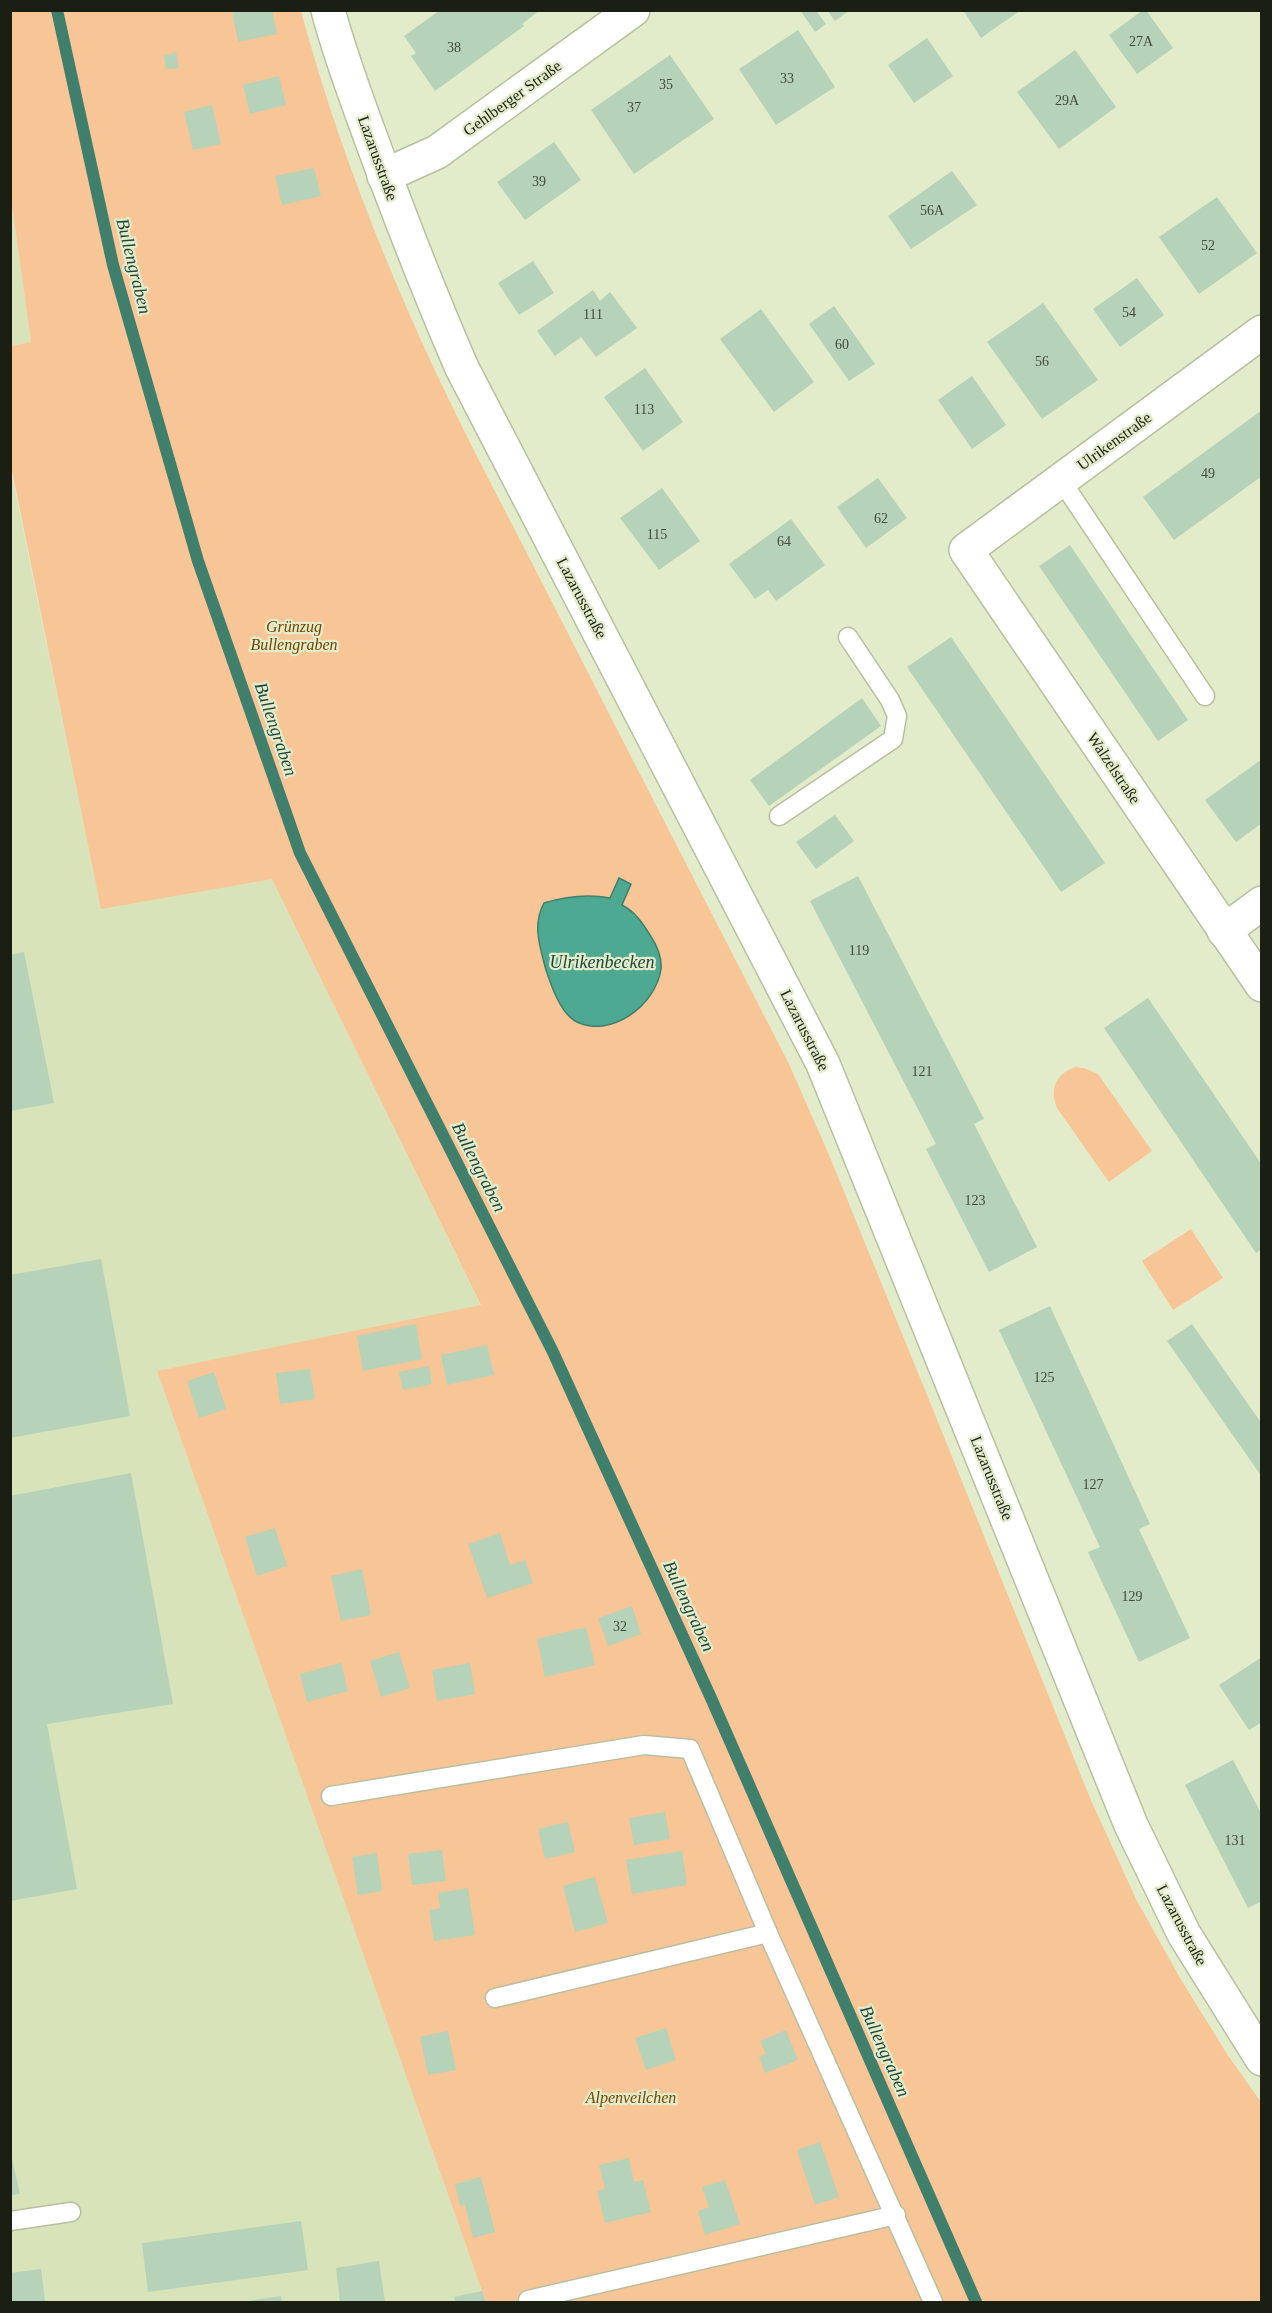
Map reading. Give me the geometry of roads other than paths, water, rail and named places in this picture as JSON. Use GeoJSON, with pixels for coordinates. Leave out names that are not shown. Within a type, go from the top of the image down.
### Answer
{"type":"FeatureCollection","features":[{"type":"Feature","properties":{"kind":"street","name":"Lazarusstraße"},"geometry":{"type":"LineString","coordinates":[[328,10],[338,46],[384,176],[418,265],[462,368],[823,1064],[1131,1825],[1184,1934],[1262,2059]]}},
{"type":"Feature","properties":{"kind":"street","name":"Gehlberger Straße"},"geometry":{"type":"LineString","coordinates":[[384,176],[437,152],[633,10]]}},
{"type":"Feature","properties":{"kind":"street","name":"Ulrikenstraße"},"geometry":{"type":"LineString","coordinates":[[966,550],[1262,332]]}},
{"type":"Feature","properties":{"kind":"street","name":"Walzelstraße"},"geometry":{"type":"LineString","coordinates":[[966,550],[1262,985]]}},
{"type":"Feature","properties":{"kind":"street"},"geometry":{"type":"LineString","coordinates":[[1224,931],[1262,903]]}},
{"type":"Feature","properties":{"kind":"lane"},"geometry":{"type":"LineString","coordinates":[[1061,480],[1205,696]]}},
{"type":"Feature","properties":{"kind":"lane"},"geometry":{"type":"LineString","coordinates":[[779,816],[893,739],[897,716],[890,700],[848,637]]}},
{"type":"Feature","properties":{"kind":"lane"},"geometry":{"type":"LineString","coordinates":[[331,1796],[644,1745],[690,1749],[768,1933],[933,2302]]}},
{"type":"Feature","properties":{"kind":"lane"},"geometry":{"type":"LineString","coordinates":[[495,1998],[768,1933]]}},
{"type":"Feature","properties":{"kind":"lane"},"geometry":{"type":"LineString","coordinates":[[10,2221],[71,2212]]}},
{"type":"Feature","properties":{"kind":"lane"},"geometry":{"type":"LineString","coordinates":[[528,2300],[896,2216]]}},
{"type":"Feature","properties":{"kind":"water","name":"Ulrikenbecken"},"geometry":{"type":"Polygon","coordinates":[[[619,878],[631,884],[622,905],[638,918],[652,939],[660,955],[661,969],[650,995],[629,1016],[602,1026],[589,1026],[570,1017],[557,998],[541,953],[538,920],[544,903],[577,897],[610,898],[619,878]]]}},
{"type":"Feature","properties":{"kind":"waterway","name":"Bullengraben"},"geometry":{"type":"LineString","coordinates":[[57,10],[113,265],[198,561],[300,853],[553,1352],[711,1698],[976,2302]]}},
{"type":"Feature","properties":{"kind":"park label","name":"Grünzug Bullengraben"},"geometry":{"type":"Point","coordinates":[294,635]}},
{"type":"Feature","properties":{"kind":"park label","name":"Alpenveilchen"},"geometry":{"type":"Point","coordinates":[631,2097]}}]}
